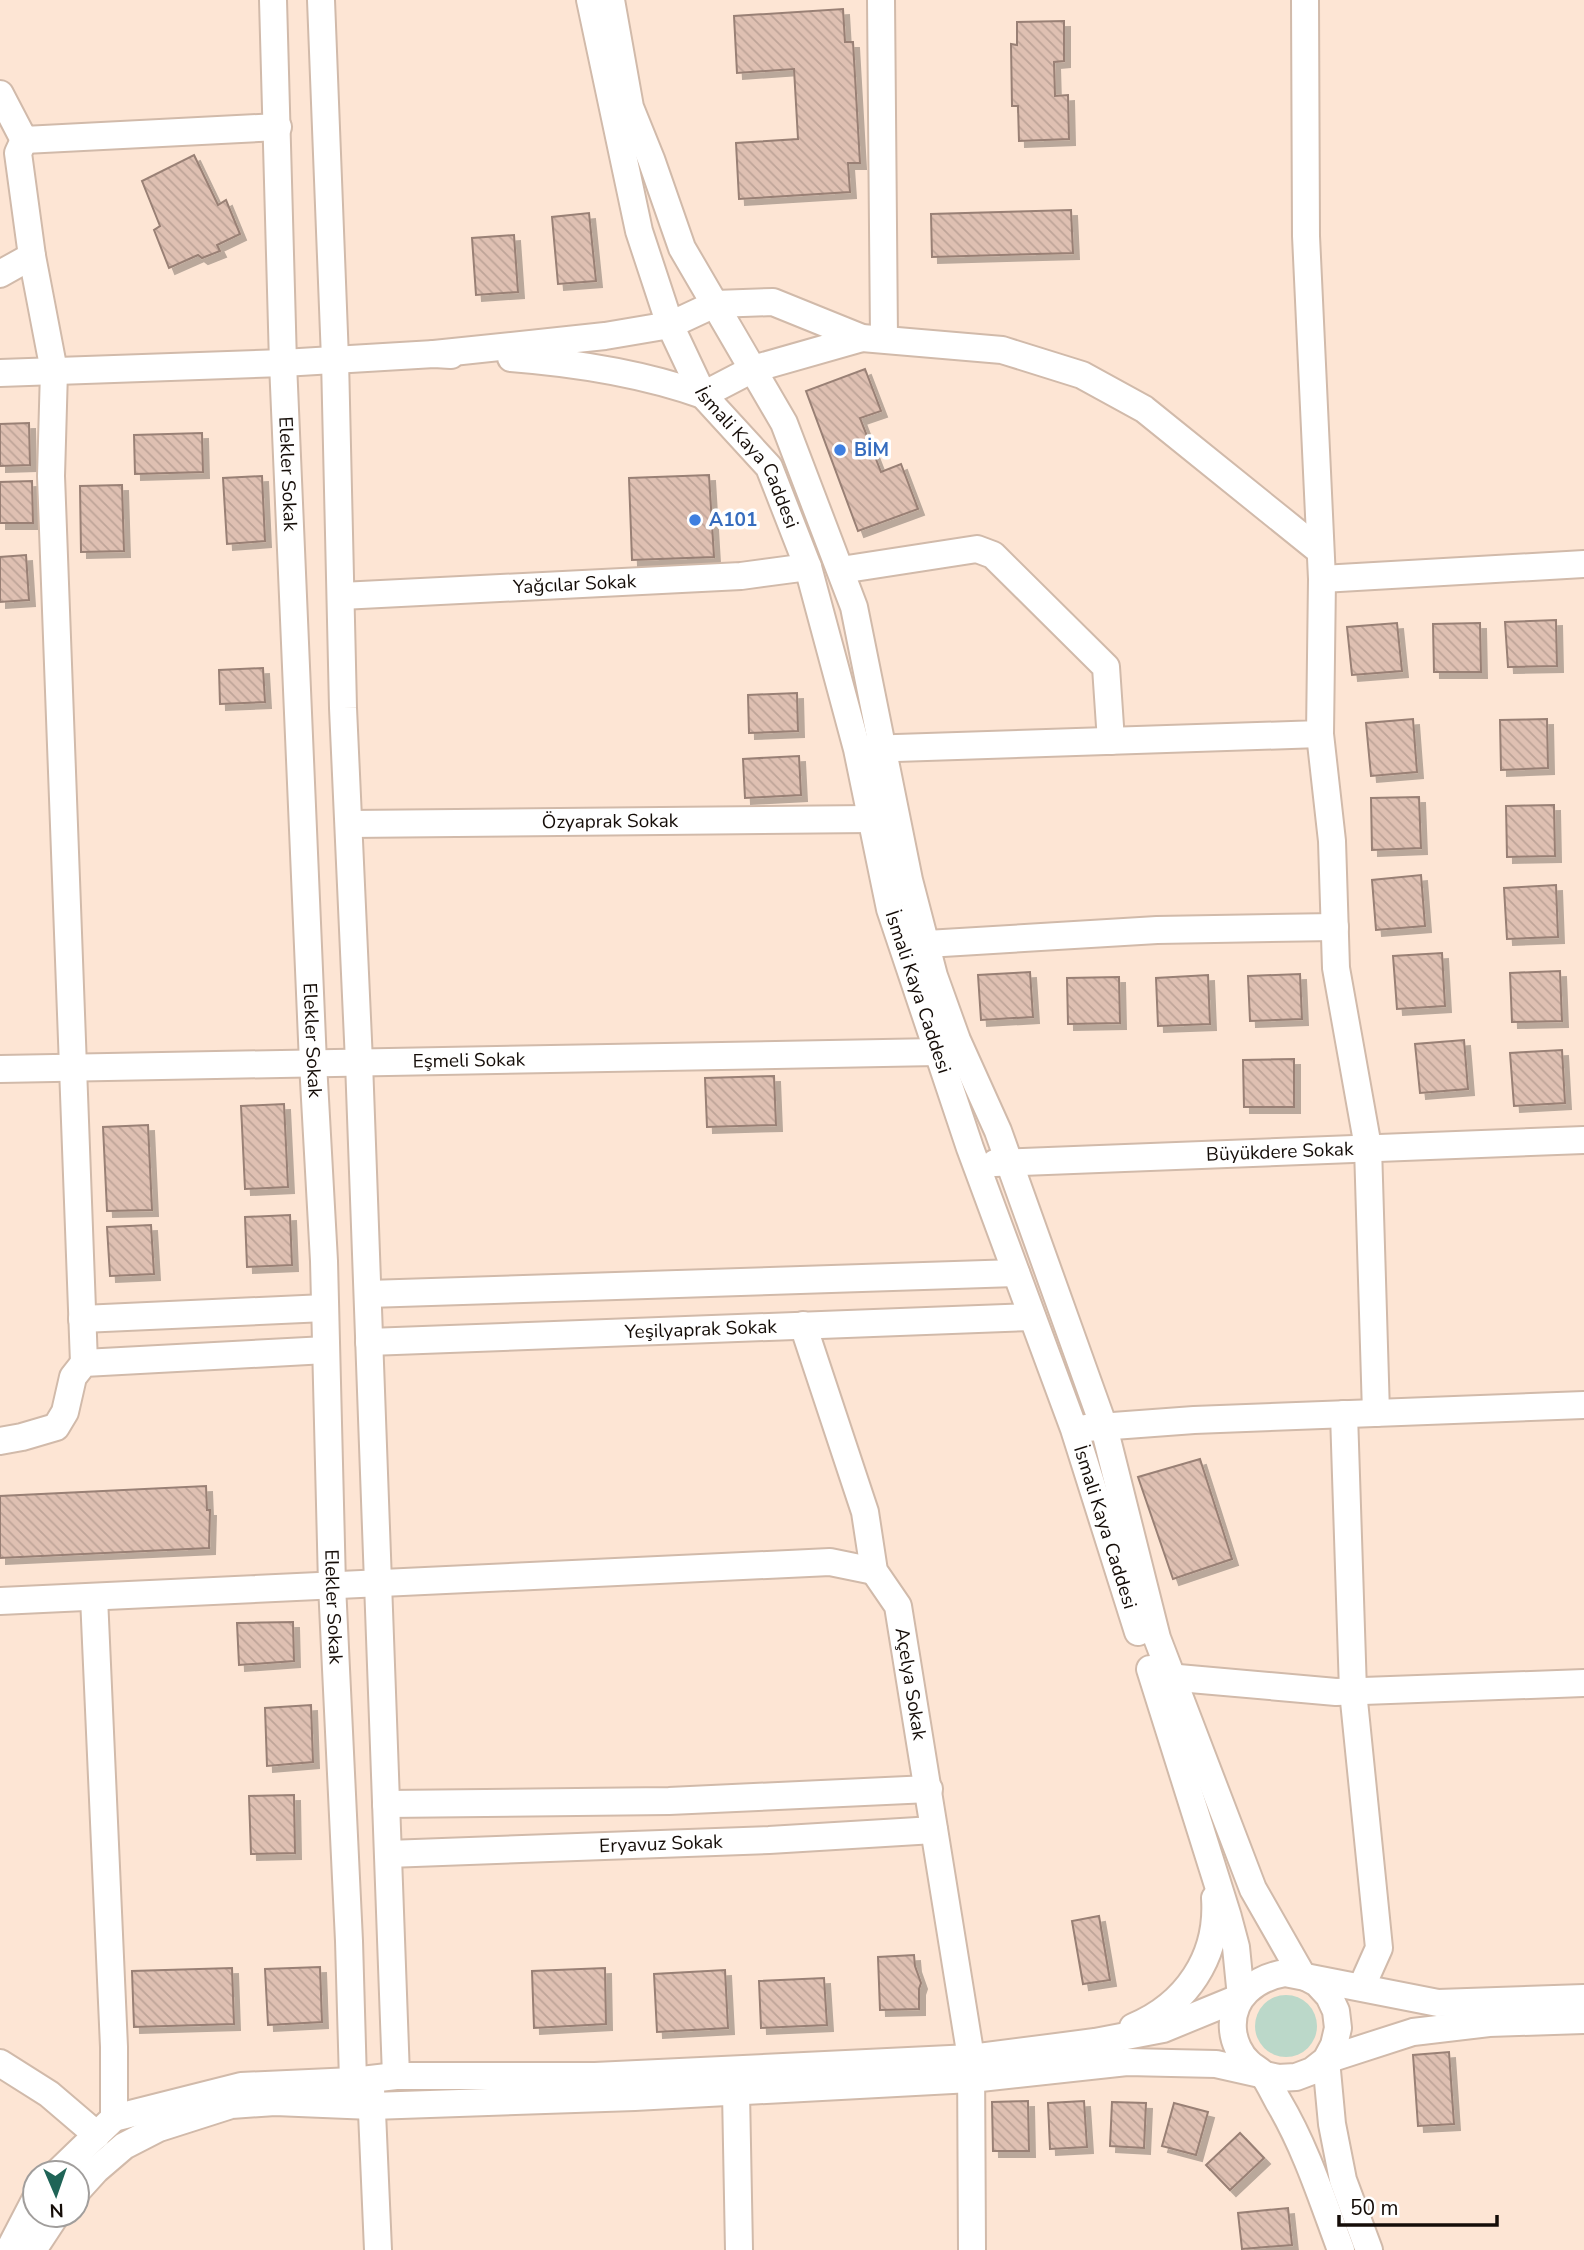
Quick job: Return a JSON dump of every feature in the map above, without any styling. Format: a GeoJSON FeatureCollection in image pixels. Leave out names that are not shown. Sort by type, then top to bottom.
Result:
{"type":"FeatureCollection","features":[{"type":"Feature","properties":{"kind":"street","name":"Elekler Sokak"},"geometry":{"type":"LineString","coordinates":[[273,0],[283,363],[326,1308],[331,1586],[349,1941],[373,2079]]}},
{"type":"Feature","properties":{"kind":"street"},"geometry":{"type":"LineString","coordinates":[[321,0],[388,1854],[372,2106],[379,2250]]}},
{"type":"Feature","properties":{"kind":"street","name":"İsmali Kaya Caddesi"},"geometry":{"type":"LineString","coordinates":[[590,0],[639,231],[670,325],[703,395],[769,467],[808,567],[857,749],[890,909],[913,945],[937,1052],[1161,1676],[1236,1947],[1241,1997]]}},
{"type":"Feature","properties":{"kind":"street"},"geometry":{"type":"LineString","coordinates":[[611,0],[630,107],[681,248],[784,423],[854,607],[909,880],[913,945],[998,1131],[1104,1427],[1157,1638],[1161,1676],[1253,1889],[1302,1975],[1317,1983],[1329,1996],[1336,2011],[1338,2028],[1334,2045],[1326,2060],[1332,2124],[1343,2180],[1369,2250]]}},
{"type":"Feature","properties":{"kind":"street"},"geometry":{"type":"LineString","coordinates":[[873,339],[881,0]]}},
{"type":"Feature","properties":{"kind":"street"},"geometry":{"type":"LineString","coordinates":[[1305,0],[1306,236],[1322,579],[1320,734],[1332,841],[1336,968],[1368,1147],[1376,1413]]}},
{"type":"Feature","properties":{"kind":"street"},"geometry":{"type":"LineString","coordinates":[[0,94],[24,140]]}},
{"type":"Feature","properties":{"kind":"street"},"geometry":{"type":"LineString","coordinates":[[24,140],[278,127]]}},
{"type":"Feature","properties":{"kind":"street"},"geometry":{"type":"LineString","coordinates":[[0,1441],[56,1427],[65,1412],[73,1377],[84,1363],[51,476],[54,371],[32,256],[18,153],[24,140]]}},
{"type":"Feature","properties":{"kind":"street"},"geometry":{"type":"LineString","coordinates":[[0,274],[32,256]]}},
{"type":"Feature","properties":{"kind":"street"},"geometry":{"type":"LineString","coordinates":[[0,373],[283,363],[434,354],[605,336],[670,325],[715,304],[773,302],[873,339],[1002,350],[1082,374],[1144,410],[1321,551]]}},
{"type":"Feature","properties":{"kind":"street"},"geometry":{"type":"LineString","coordinates":[[434,354],[565,362],[662,381],[703,395],[753,369],[873,339]]}},
{"type":"Feature","properties":{"kind":"street"},"geometry":{"type":"LineString","coordinates":[[841,570],[976,549],[993,555],[1106,667],[1111,741]]}},
{"type":"Feature","properties":{"kind":"street"},"geometry":{"type":"LineString","coordinates":[[1322,579],[1584,564]]}},
{"type":"Feature","properties":{"kind":"street","name":"Yağcılar Sokak"},"geometry":{"type":"LineString","coordinates":[[341,596],[741,576],[808,567]]}},
{"type":"Feature","properties":{"kind":"street"},"geometry":{"type":"LineString","coordinates":[[857,749],[1320,734]]}},
{"type":"Feature","properties":{"kind":"street","name":"Özyaprak Sokak"},"geometry":{"type":"LineString","coordinates":[[349,824],[871,819]]}},
{"type":"Feature","properties":{"kind":"street"},"geometry":{"type":"LineString","coordinates":[[913,945],[1157,930],[1335,927]]}},
{"type":"Feature","properties":{"kind":"street","name":"Eşmeli Sokak"},"geometry":{"type":"LineString","coordinates":[[0,1069],[937,1052]]}},
{"type":"Feature","properties":{"kind":"street","name":"Büyükdere Sokak"},"geometry":{"type":"LineString","coordinates":[[975,1164],[1584,1140]]}},
{"type":"Feature","properties":{"kind":"street"},"geometry":{"type":"LineString","coordinates":[[368,1294],[1016,1273]]}},
{"type":"Feature","properties":{"kind":"street"},"geometry":{"type":"LineString","coordinates":[[82,1319],[326,1308]]}},
{"type":"Feature","properties":{"kind":"street","name":"Yeşilyaprak Sokak"},"geometry":{"type":"LineString","coordinates":[[369,1342],[1032,1317]]}},
{"type":"Feature","properties":{"kind":"street","name":"Açelya Sokak"},"geometry":{"type":"LineString","coordinates":[[803,1325],[865,1512],[874,1571],[898,1606],[971,2068],[972,2250]]}},
{"type":"Feature","properties":{"kind":"street"},"geometry":{"type":"LineString","coordinates":[[84,1363],[326,1350]]}},
{"type":"Feature","properties":{"kind":"street"},"geometry":{"type":"LineString","coordinates":[[1074,1429],[1194,1420],[1584,1405]]}},
{"type":"Feature","properties":{"kind":"street"},"geometry":{"type":"LineString","coordinates":[[1344,1415],[1353,1691],[1379,1948],[1362,1986]]}},
{"type":"Feature","properties":{"kind":"street"},"geometry":{"type":"LineString","coordinates":[[0,1601],[830,1562],[874,1571]]}},
{"type":"Feature","properties":{"kind":"street"},"geometry":{"type":"LineString","coordinates":[[94,1597],[114,2047],[105,2126]]}},
{"type":"Feature","properties":{"kind":"street"},"geometry":{"type":"LineString","coordinates":[[1161,1676],[1336,1692],[1584,1683]]}},
{"type":"Feature","properties":{"kind":"street"},"geometry":{"type":"LineString","coordinates":[[386,1804],[669,1801],[929,1789]]}},
{"type":"Feature","properties":{"kind":"street","name":"Eryavuz Sokak"},"geometry":{"type":"LineString","coordinates":[[388,1854],[769,1840],[934,1830]]}},
{"type":"Feature","properties":{"kind":"street"},"geometry":{"type":"LineString","coordinates":[[1095,2042],[1150,2020],[1169,2005],[1194,1978],[1211,1947],[1217,1918],[1213,1869]]}},
{"type":"Feature","properties":{"kind":"street"},"geometry":{"type":"LineString","coordinates":[[1341,2250],[1307,2156],[1262,2073],[1247,2062],[1237,2048],[1233,2031],[1234,2013],[1241,1997],[1253,1984],[1268,1976],[1285,1973],[1438,2003],[1584,1998]]}},
{"type":"Feature","properties":{"kind":"street"},"geometry":{"type":"LineString","coordinates":[[91,2175],[124,2146],[159,2128],[232,2105],[275,2102],[372,2106],[736,2092],[971,2068],[1163,2029],[1241,1997]]}},
{"type":"Feature","properties":{"kind":"street"},"geometry":{"type":"LineString","coordinates":[[71,2159],[105,2126],[241,2086],[373,2079],[971,2068],[1127,2062],[1216,2064],[1278,2078],[1296,2077],[1312,2071],[1326,2060],[1413,2032],[1489,2023],[1584,2020]]}},
{"type":"Feature","properties":{"kind":"street"},"geometry":{"type":"LineString","coordinates":[[0,2063],[105,2126]]}},
{"type":"Feature","properties":{"kind":"street"},"geometry":{"type":"LineString","coordinates":[[736,2092],[739,2250]]}},
{"type":"Feature","properties":{"kind":"street"},"geometry":{"type":"LineString","coordinates":[[9,2250],[21,2227]]}},
{"type":"Feature","properties":{"kind":"street"},"geometry":{"type":"LineString","coordinates":[[33,2250],[47,2229]]}},
{"type":"Feature","properties":{"kind":"green space"},"geometry":{"type":"Polygon","coordinates":[[[1280,1995],[1292,1995],[1308,2004],[1315,2014],[1315,2038],[1308,2048],[1292,2057],[1280,2057],[1269,2052],[1260,2043],[1255,2032],[1255,2020],[1260,2009],[1269,2000],[1280,1995]]]}},
{"type":"Feature","properties":{"kind":"building"},"geometry":{"type":"Polygon","coordinates":[[[843,9],[845,42],[853,42],[860,163],[848,163],[850,192],[739,199],[736,143],[798,139],[794,69],[737,73],[734,16],[843,9]]]}},
{"type":"Feature","properties":{"kind":"building"},"geometry":{"type":"Polygon","coordinates":[[[1064,21],[1064,61],[1054,62],[1055,96],[1068,95],[1069,139],[1019,141],[1018,106],[1012,106],[1011,44],[1017,45],[1017,22],[1064,21]]]}},
{"type":"Feature","properties":{"kind":"building"},"geometry":{"type":"Polygon","coordinates":[[[194,155],[218,205],[226,200],[240,234],[217,245],[220,251],[202,258],[198,255],[169,268],[154,230],[160,226],[142,181],[194,155]]]}},
{"type":"Feature","properties":{"kind":"building"},"geometry":{"type":"Polygon","coordinates":[[[1071,210],[1073,253],[932,257],[931,214],[1071,210]]]}},
{"type":"Feature","properties":{"kind":"building"},"geometry":{"type":"Polygon","coordinates":[[[589,213],[596,281],[558,284],[552,217],[589,213]]]}},
{"type":"Feature","properties":{"kind":"building"},"geometry":{"type":"Polygon","coordinates":[[[514,235],[518,292],[476,295],[472,238],[514,235]]]}},
{"type":"Feature","properties":{"kind":"building"},"geometry":{"type":"Polygon","coordinates":[[[865,369],[881,411],[860,418],[881,472],[901,464],[918,509],[858,531],[806,391],[865,369]]]}},
{"type":"Feature","properties":{"kind":"building"},"geometry":{"type":"Polygon","coordinates":[[[29,423],[30,465],[0,466],[0,424],[29,423]]]}},
{"type":"Feature","properties":{"kind":"building"},"geometry":{"type":"Polygon","coordinates":[[[202,433],[203,472],[135,474],[134,435],[202,433]]]}},
{"type":"Feature","properties":{"kind":"building"},"geometry":{"type":"Polygon","coordinates":[[[709,475],[714,557],[632,560],[629,478],[709,475]]]}},
{"type":"Feature","properties":{"kind":"building"},"geometry":{"type":"Polygon","coordinates":[[[262,476],[265,541],[227,544],[223,478],[262,476]]]}},
{"type":"Feature","properties":{"kind":"building"},"geometry":{"type":"Polygon","coordinates":[[[32,481],[33,523],[0,523],[0,482],[32,481]]]}},
{"type":"Feature","properties":{"kind":"building"},"geometry":{"type":"Polygon","coordinates":[[[122,485],[124,551],[81,552],[80,486],[122,485]]]}},
{"type":"Feature","properties":{"kind":"building"},"geometry":{"type":"Polygon","coordinates":[[[26,555],[29,600],[0,602],[0,557],[26,555]]]}},
{"type":"Feature","properties":{"kind":"building"},"geometry":{"type":"Polygon","coordinates":[[[1556,620],[1557,666],[1508,667],[1505,622],[1556,620]]]}},
{"type":"Feature","properties":{"kind":"building"},"geometry":{"type":"Polygon","coordinates":[[[1397,623],[1402,671],[1352,675],[1347,627],[1397,623]]]}},
{"type":"Feature","properties":{"kind":"building"},"geometry":{"type":"Polygon","coordinates":[[[1480,623],[1481,672],[1434,672],[1433,624],[1480,623]]]}},
{"type":"Feature","properties":{"kind":"building"},"geometry":{"type":"Polygon","coordinates":[[[263,668],[265,702],[220,704],[219,670],[263,668]]]}},
{"type":"Feature","properties":{"kind":"building"},"geometry":{"type":"Polygon","coordinates":[[[797,693],[798,731],[749,733],[748,695],[797,693]]]}},
{"type":"Feature","properties":{"kind":"building"},"geometry":{"type":"Polygon","coordinates":[[[1413,719],[1417,772],[1371,776],[1366,723],[1413,719]]]}},
{"type":"Feature","properties":{"kind":"building"},"geometry":{"type":"Polygon","coordinates":[[[1547,719],[1548,768],[1501,770],[1500,720],[1547,719]]]}},
{"type":"Feature","properties":{"kind":"building"},"geometry":{"type":"Polygon","coordinates":[[[799,756],[801,795],[745,798],[743,759],[799,756]]]}},
{"type":"Feature","properties":{"kind":"building"},"geometry":{"type":"Polygon","coordinates":[[[1419,797],[1421,848],[1372,850],[1371,798],[1419,797]]]}},
{"type":"Feature","properties":{"kind":"building"},"geometry":{"type":"Polygon","coordinates":[[[1554,805],[1555,856],[1507,857],[1506,806],[1554,805]]]}},
{"type":"Feature","properties":{"kind":"building"},"geometry":{"type":"Polygon","coordinates":[[[1421,875],[1425,926],[1376,930],[1372,880],[1421,875]]]}},
{"type":"Feature","properties":{"kind":"building"},"geometry":{"type":"Polygon","coordinates":[[[1556,885],[1558,937],[1507,939],[1504,888],[1556,885]]]}},
{"type":"Feature","properties":{"kind":"building"},"geometry":{"type":"Polygon","coordinates":[[[1442,953],[1445,1006],[1397,1009],[1393,956],[1442,953]]]}},
{"type":"Feature","properties":{"kind":"building"},"geometry":{"type":"Polygon","coordinates":[[[1560,971],[1562,1021],[1512,1022],[1510,973],[1560,971]]]}},
{"type":"Feature","properties":{"kind":"building"},"geometry":{"type":"Polygon","coordinates":[[[1030,972],[1033,1017],[981,1020],[978,975],[1030,972]]]}},
{"type":"Feature","properties":{"kind":"building"},"geometry":{"type":"Polygon","coordinates":[[[1300,974],[1302,1019],[1250,1021],[1248,976],[1300,974]]]}},
{"type":"Feature","properties":{"kind":"building"},"geometry":{"type":"Polygon","coordinates":[[[1208,975],[1210,1024],[1158,1026],[1156,978],[1208,975]]]}},
{"type":"Feature","properties":{"kind":"building"},"geometry":{"type":"Polygon","coordinates":[[[1119,977],[1120,1023],[1068,1024],[1067,978],[1119,977]]]}},
{"type":"Feature","properties":{"kind":"building"},"geometry":{"type":"Polygon","coordinates":[[[1464,1040],[1468,1089],[1420,1093],[1415,1044],[1464,1040]]]}},
{"type":"Feature","properties":{"kind":"building"},"geometry":{"type":"Polygon","coordinates":[[[1562,1050],[1565,1103],[1514,1106],[1510,1053],[1562,1050]]]}},
{"type":"Feature","properties":{"kind":"building"},"geometry":{"type":"Polygon","coordinates":[[[1294,1059],[1294,1107],[1244,1107],[1243,1060],[1294,1059]]]}},
{"type":"Feature","properties":{"kind":"building"},"geometry":{"type":"Polygon","coordinates":[[[774,1076],[776,1125],[707,1127],[705,1078],[774,1076]]]}},
{"type":"Feature","properties":{"kind":"building"},"geometry":{"type":"Polygon","coordinates":[[[284,1104],[288,1187],[245,1189],[241,1106],[284,1104]]]}},
{"type":"Feature","properties":{"kind":"building"},"geometry":{"type":"Polygon","coordinates":[[[148,1125],[152,1210],[107,1211],[103,1127],[148,1125]]]}},
{"type":"Feature","properties":{"kind":"building"},"geometry":{"type":"Polygon","coordinates":[[[290,1215],[292,1265],[247,1267],[245,1217],[290,1215]]]}},
{"type":"Feature","properties":{"kind":"building"},"geometry":{"type":"Polygon","coordinates":[[[151,1225],[154,1274],[110,1276],[107,1227],[151,1225]]]}},
{"type":"Feature","properties":{"kind":"building"},"geometry":{"type":"Polygon","coordinates":[[[1200,1459],[1232,1559],[1173,1579],[1138,1477],[1200,1459]]]}},
{"type":"Feature","properties":{"kind":"building"},"geometry":{"type":"Polygon","coordinates":[[[206,1486],[207,1510],[210,1510],[209,1548],[0,1558],[0,1496],[206,1486]]]}},
{"type":"Feature","properties":{"kind":"building"},"geometry":{"type":"Polygon","coordinates":[[[293,1622],[294,1661],[239,1665],[237,1623],[293,1622]]]}},
{"type":"Feature","properties":{"kind":"building"},"geometry":{"type":"Polygon","coordinates":[[[311,1705],[313,1762],[267,1766],[265,1708],[311,1705]]]}},
{"type":"Feature","properties":{"kind":"building"},"geometry":{"type":"Polygon","coordinates":[[[294,1795],[295,1853],[251,1854],[249,1796],[294,1795]]]}},
{"type":"Feature","properties":{"kind":"building"},"geometry":{"type":"Polygon","coordinates":[[[1099,1916],[1110,1980],[1083,1984],[1072,1921],[1099,1916]]]}},
{"type":"Feature","properties":{"kind":"building"},"geometry":{"type":"Polygon","coordinates":[[[914,1955],[921,1983],[919,2009],[880,2010],[878,1957],[914,1955]]]}},
{"type":"Feature","properties":{"kind":"building"},"geometry":{"type":"Polygon","coordinates":[[[320,1967],[322,2022],[268,2025],[265,1969],[320,1967]]]}},
{"type":"Feature","properties":{"kind":"building"},"geometry":{"type":"Polygon","coordinates":[[[232,1968],[234,2024],[134,2027],[132,1971],[232,1968]]]}},
{"type":"Feature","properties":{"kind":"building"},"geometry":{"type":"Polygon","coordinates":[[[605,1968],[606,2024],[534,2028],[532,1971],[605,1968]]]}},
{"type":"Feature","properties":{"kind":"building"},"geometry":{"type":"Polygon","coordinates":[[[725,1970],[728,2028],[657,2032],[654,1974],[725,1970]]]}},
{"type":"Feature","properties":{"kind":"building"},"geometry":{"type":"Polygon","coordinates":[[[824,1978],[827,2025],[761,2028],[759,1981],[824,1978]]]}},
{"type":"Feature","properties":{"kind":"building"},"geometry":{"type":"Polygon","coordinates":[[[1449,2052],[1454,2124],[1418,2126],[1413,2055],[1449,2052]]]}},
{"type":"Feature","properties":{"kind":"building"},"geometry":{"type":"Polygon","coordinates":[[[1028,2101],[1029,2151],[993,2151],[992,2102],[1028,2101]]]}},
{"type":"Feature","properties":{"kind":"building"},"geometry":{"type":"Polygon","coordinates":[[[1084,2101],[1087,2147],[1050,2149],[1048,2103],[1084,2101]]]}},
{"type":"Feature","properties":{"kind":"building"},"geometry":{"type":"Polygon","coordinates":[[[1112,2102],[1146,2103],[1144,2148],[1110,2146],[1112,2102]]]}},
{"type":"Feature","properties":{"kind":"building"},"geometry":{"type":"Polygon","coordinates":[[[1174,2103],[1208,2112],[1196,2155],[1162,2146],[1174,2103]]]}},
{"type":"Feature","properties":{"kind":"building"},"geometry":{"type":"Polygon","coordinates":[[[1240,2133],[1264,2158],[1230,2190],[1206,2165],[1240,2133]]]}},
{"type":"Feature","properties":{"kind":"building"},"geometry":{"type":"Polygon","coordinates":[[[1288,2208],[1292,2245],[1242,2249],[1238,2213],[1288,2208]]]}},
{"type":"Feature","properties":{"kind":"place","name":"BİM"},"geometry":{"type":"Point","coordinates":[840,450]}},
{"type":"Feature","properties":{"kind":"place","name":"A101"},"geometry":{"type":"Point","coordinates":[695,520]}}]}
